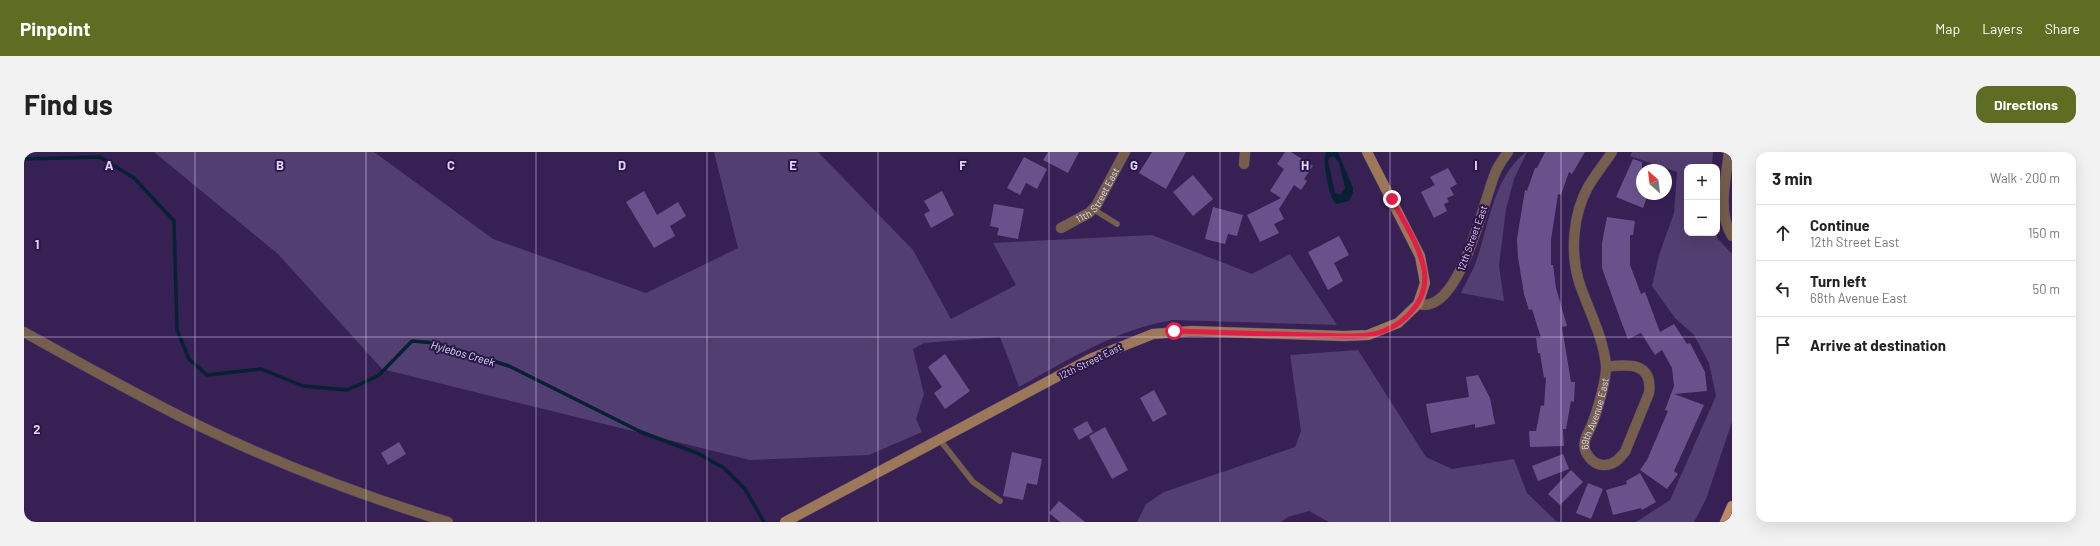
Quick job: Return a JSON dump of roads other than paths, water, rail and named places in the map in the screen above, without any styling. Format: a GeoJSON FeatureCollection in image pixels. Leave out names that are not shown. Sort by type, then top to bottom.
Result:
{"type":"FeatureCollection","features":[{"type":"Feature","properties":{"kind":"main road"},"geometry":{"type":"LineString","coordinates":[[1725,522],[1732,506]]}},
{"type":"Feature","properties":{"kind":"street","name":"11th Street East"},"geometry":{"type":"LineString","coordinates":[[1061,228],[1089,213],[1093,209],[1125,152]]}},
{"type":"Feature","properties":{"kind":"street"},"geometry":{"type":"LineString","coordinates":[[1244,164],[1245,152]]}},
{"type":"Feature","properties":{"kind":"street"},"geometry":{"type":"LineString","coordinates":[[1367,152],[1420,256],[1425,283],[1420,300]]}},
{"type":"Feature","properties":{"kind":"street","name":"12th Street East"},"geometry":{"type":"LineString","coordinates":[[786,522],[1090,359],[1153,334],[1186,331],[1344,336],[1368,335],[1398,323],[1420,300],[1424,306],[1433,304],[1442,298],[1454,283],[1466,256],[1494,176],[1508,152]]}},
{"type":"Feature","properties":{"kind":"street","name":"69th Avenue East"},"geometry":{"type":"LineString","coordinates":[[1606,366],[1629,364],[1637,366],[1649,377],[1650,385],[1649,393],[1625,452],[1619,460],[1603,465],[1596,463],[1590,458],[1585,449],[1584,441],[1597,412],[1606,366],[1599,333],[1579,281],[1574,259],[1574,234],[1579,209],[1588,188],[1612,152]]}},
{"type":"Feature","properties":{"kind":"street"},"geometry":{"type":"LineString","coordinates":[[1729,152],[1723,211],[1725,221],[1732,236]]}},
{"type":"Feature","properties":{"kind":"street"},"geometry":{"type":"LineString","coordinates":[[24,332],[109,380],[216,434],[311,475],[448,522]]}},
{"type":"Feature","properties":{"kind":"lane"},"geometry":{"type":"LineString","coordinates":[[1093,209],[1117,224]]}},
{"type":"Feature","properties":{"kind":"lane"},"geometry":{"type":"LineString","coordinates":[[940,440],[973,482],[1000,501]]}},
{"type":"Feature","properties":{"kind":"water"},"geometry":{"type":"Polygon","coordinates":[[[1326,152],[1338,152],[1353,188],[1349,201],[1336,204],[1333,201],[1327,179],[1326,152]],[[1333,156],[1329,158],[1328,161],[1335,193],[1340,195],[1345,188],[1339,162],[1333,156]]]}},
{"type":"Feature","properties":{"kind":"waterway","name":"Hylebos Creek"},"geometry":{"type":"LineString","coordinates":[[24,159],[100,157],[134,178],[174,221],[177,330],[189,359],[207,375],[261,369],[303,386],[347,390],[378,376],[412,341],[435,343],[509,366],[641,432],[697,453],[724,468],[745,489],[764,522]]}}]}
